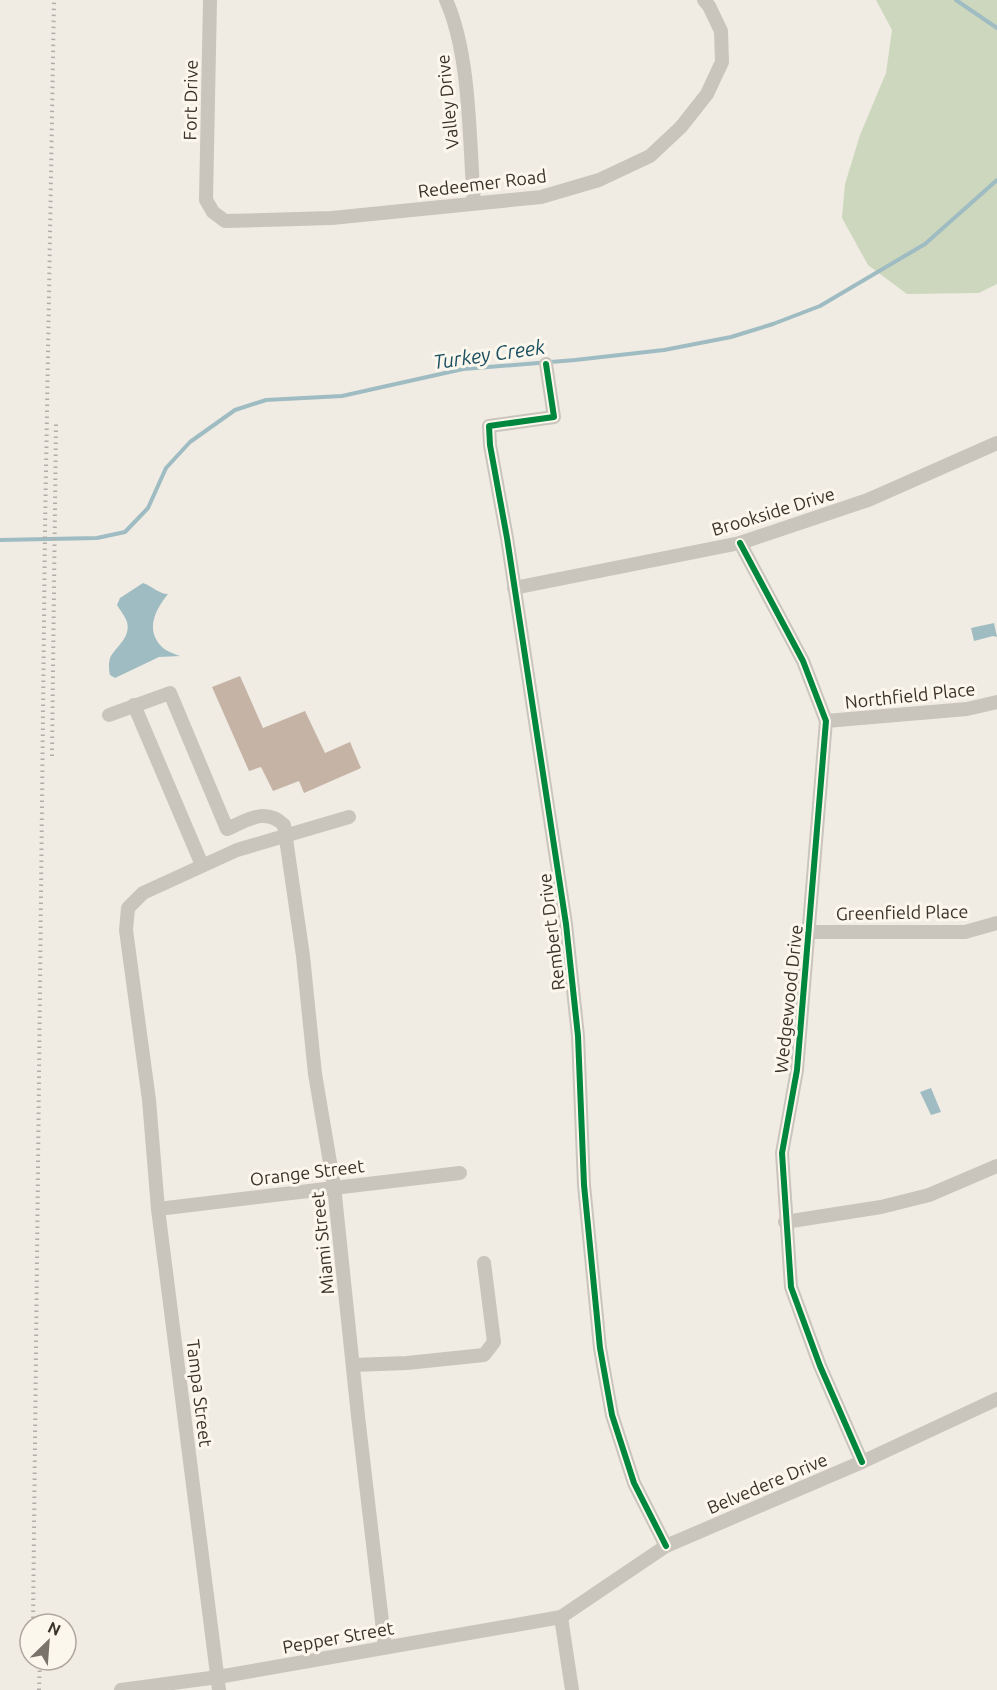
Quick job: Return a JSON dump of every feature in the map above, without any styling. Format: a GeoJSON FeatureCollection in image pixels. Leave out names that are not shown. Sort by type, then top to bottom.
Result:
{"type":"FeatureCollection","features":[{"type":"Feature","properties":{"kind":"street","name":"Fort Drive"},"geometry":{"type":"LineString","coordinates":[[206,200],[210,0]]}},
{"type":"Feature","properties":{"kind":"street","name":"Valley Drive"},"geometry":{"type":"LineString","coordinates":[[446,0],[452,13],[464,65],[474,203]]}},
{"type":"Feature","properties":{"kind":"street","name":"Redeemer Road"},"geometry":{"type":"LineString","coordinates":[[206,200],[213,212],[225,221],[333,218],[541,197],[599,180],[651,156],[681,127],[707,94],[722,62],[721,31],[704,0]]}},
{"type":"Feature","properties":{"kind":"street","name":"Rembert Drive"},"geometry":{"type":"LineString","coordinates":[[546,364],[554,417],[489,426],[490,445],[547,786],[566,924],[578,1036],[584,1185],[600,1348],[612,1415],[634,1483],[666,1546]]}},
{"type":"Feature","properties":{"kind":"street","name":"Brookside Drive"},"geometry":{"type":"LineString","coordinates":[[514,588],[740,543],[868,500],[997,443]]}},
{"type":"Feature","properties":{"kind":"street","name":"Wedgewood Drive"},"geometry":{"type":"LineString","coordinates":[[740,543],[802,661],[826,722],[797,1070],[782,1153],[785,1222],[791,1287],[820,1366],[862,1462]]}},
{"type":"Feature","properties":{"kind":"street"},"geometry":{"type":"LineString","coordinates":[[109,715],[170,693],[237,850]]}},
{"type":"Feature","properties":{"kind":"street","name":"Northfield Place"},"geometry":{"type":"LineString","coordinates":[[826,722],[967,709],[997,702]]}},
{"type":"Feature","properties":{"kind":"street"},"geometry":{"type":"LineString","coordinates":[[134,705],[202,865]]}},
{"type":"Feature","properties":{"kind":"street"},"geometry":{"type":"LineString","coordinates":[[227,829],[264,814],[277,818],[284,825],[286,837]]}},
{"type":"Feature","properties":{"kind":"street","name":"Tampa Street"},"geometry":{"type":"LineString","coordinates":[[219,1683],[158,1209],[149,1100],[126,930],[129,908],[143,893],[237,850],[349,817]]}},
{"type":"Feature","properties":{"kind":"street","name":"Miami Street"},"geometry":{"type":"LineString","coordinates":[[286,837],[303,956],[315,1074],[334,1186],[386,1647]]}},
{"type":"Feature","properties":{"kind":"street","name":"Greenfield Place"},"geometry":{"type":"LineString","coordinates":[[807,932],[965,932],[997,923]]}},
{"type":"Feature","properties":{"kind":"street"},"geometry":{"type":"LineString","coordinates":[[785,1222],[881,1207],[920,1197],[997,1166]]}},
{"type":"Feature","properties":{"kind":"street","name":"Orange Street"},"geometry":{"type":"LineString","coordinates":[[158,1209],[334,1186],[460,1173]]}},
{"type":"Feature","properties":{"kind":"street"},"geometry":{"type":"LineString","coordinates":[[353,1365],[407,1363],[484,1355],[494,1342],[484,1263]]}},
{"type":"Feature","properties":{"kind":"street","name":"Belvedere Drive"},"geometry":{"type":"LineString","coordinates":[[561,1617],[666,1546],[862,1462],[997,1399]]}},
{"type":"Feature","properties":{"kind":"street"},"geometry":{"type":"LineString","coordinates":[[561,1617],[572,1690]]}},
{"type":"Feature","properties":{"kind":"street","name":"Pepper Street"},"geometry":{"type":"LineString","coordinates":[[121,1690],[219,1683],[386,1647],[561,1617]]}},
{"type":"Feature","properties":{"kind":"green space"},"geometry":{"type":"Polygon","coordinates":[[[876,0],[997,0],[997,284],[979,293],[907,294],[868,265],[842,218],[845,184],[860,135],[886,73],[892,30],[876,0]]]}},
{"type":"Feature","properties":{"kind":"water"},"geometry":{"type":"Polygon","coordinates":[[[143,583],[168,594],[156,613],[154,634],[164,648],[180,656],[159,657],[115,678],[110,675],[109,660],[125,637],[128,627],[117,605],[120,598],[143,583]]]}},
{"type":"Feature","properties":{"kind":"water"},"geometry":{"type":"Polygon","coordinates":[[[994,623],[997,637],[974,641],[971,628],[994,623]]]}},
{"type":"Feature","properties":{"kind":"water"},"geometry":{"type":"Polygon","coordinates":[[[931,1088],[941,1112],[931,1115],[920,1092],[931,1088]]]}},
{"type":"Feature","properties":{"kind":"building"},"geometry":{"type":"Polygon","coordinates":[[[240,676],[263,728],[305,711],[325,753],[350,742],[361,768],[304,793],[299,781],[273,791],[261,767],[249,771],[212,687],[240,676]]]}},
{"type":"Feature","properties":{"kind":"waterway"},"geometry":{"type":"LineString","coordinates":[[956,0],[997,28]]}},
{"type":"Feature","properties":{"kind":"waterway","name":"Turkey Creek"},"geometry":{"type":"LineString","coordinates":[[0,540],[97,538],[125,532],[148,508],[166,468],[190,442],[235,410],[266,400],[342,396],[463,369],[664,350],[731,337],[773,324],[820,306],[925,244],[997,180]]}},
{"type":"Feature","properties":{"kind":"railway"},"geometry":{"type":"LineString","coordinates":[[33,1612],[45,530],[54,0]]}},
{"type":"Feature","properties":{"kind":"railway"},"geometry":{"type":"LineString","coordinates":[[52,756],[56,423]]}},
{"type":"Feature","properties":{"kind":"railway"},"geometry":{"type":"LineString","coordinates":[[39,1690],[40,1672]]}},
{"type":"Feature","properties":{"kind":"cycle path"},"geometry":{"type":"LineString","coordinates":[[546,364],[554,417],[489,426],[490,445],[507,538],[566,924],[578,1036],[584,1185],[600,1348],[612,1415],[634,1483],[666,1546]]}},
{"type":"Feature","properties":{"kind":"cycle path"},"geometry":{"type":"LineString","coordinates":[[740,543],[803,661],[826,721],[797,1070],[782,1153],[791,1287],[820,1366],[862,1462]]}}]}
